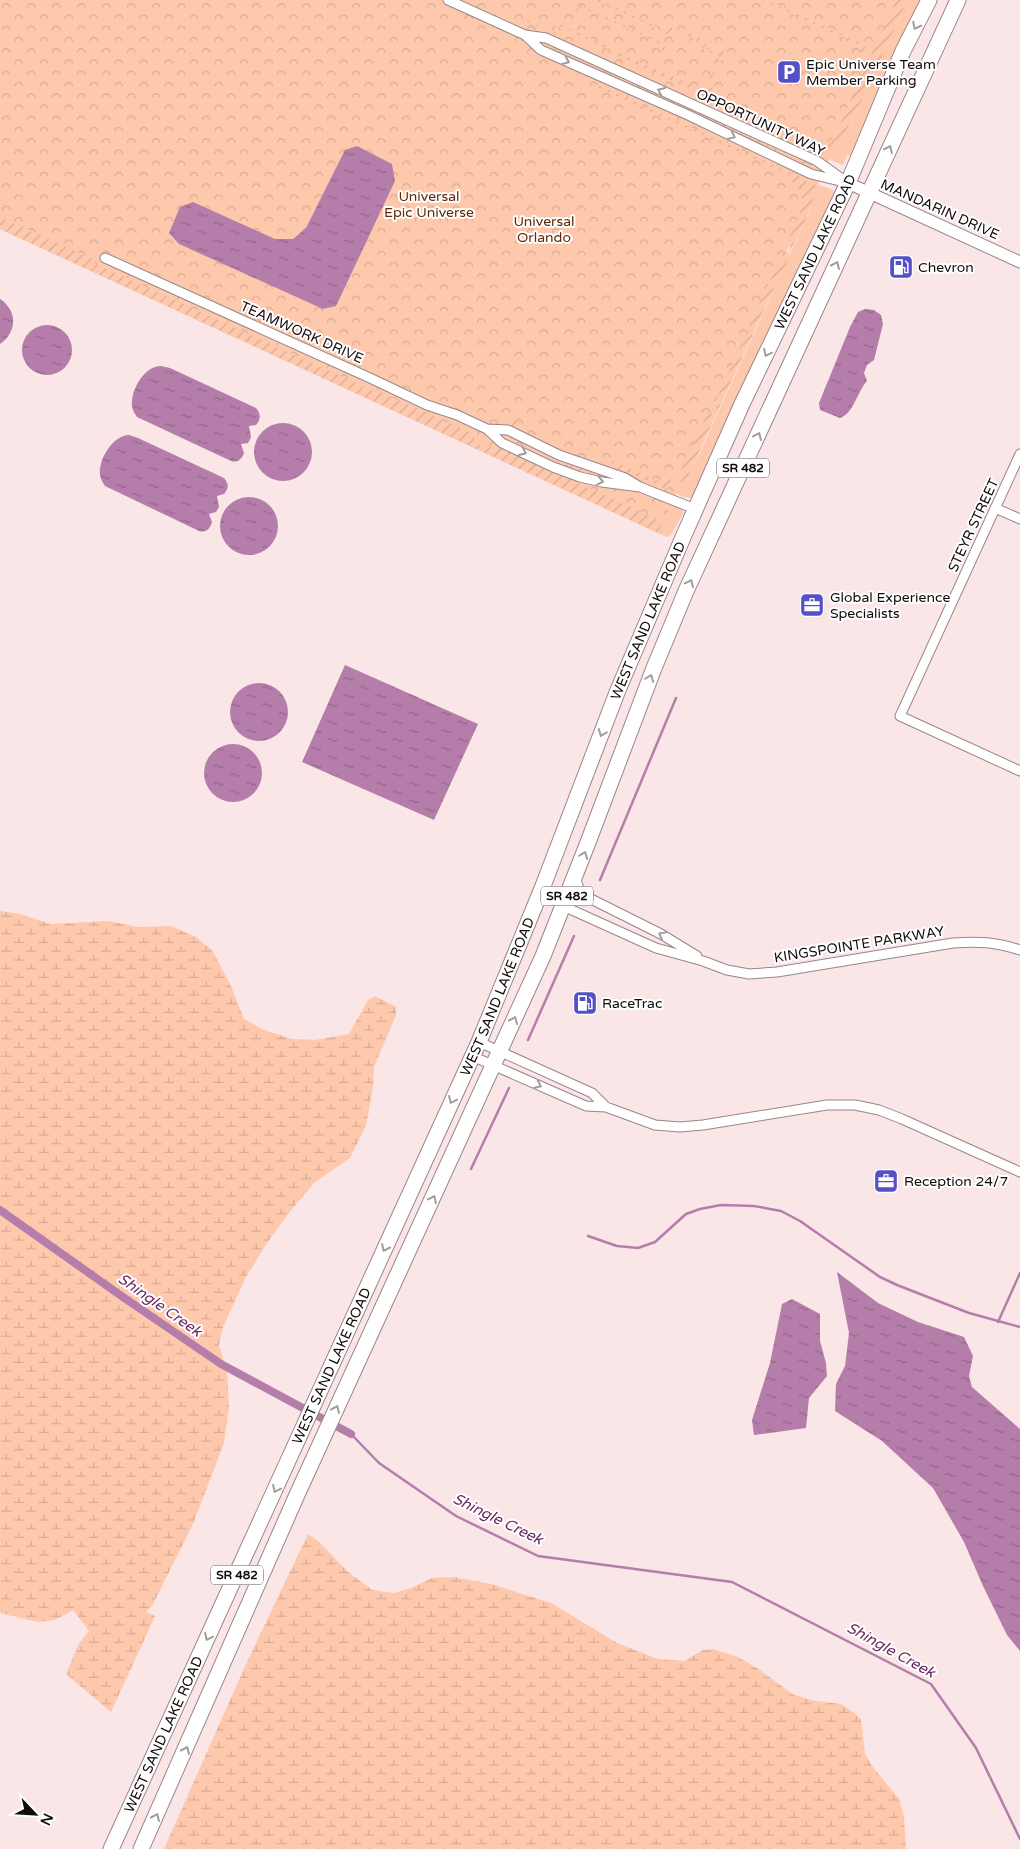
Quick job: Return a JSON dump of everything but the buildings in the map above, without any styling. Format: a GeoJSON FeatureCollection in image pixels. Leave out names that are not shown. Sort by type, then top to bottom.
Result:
{"type":"FeatureCollection","features":[{"type":"Feature","properties":{"kind":"main road","name":"WEST SAND LAKE ROAD"},"geometry":{"type":"LineString","coordinates":[[111,1849],[297,1445],[479,1042],[550,869],[613,703],[695,509],[742,404],[848,183],[903,51],[928,0]]}},
{"type":"Feature","properties":{"kind":"main road","name":"WEST SAND LAKE ROAD"},"geometry":{"type":"LineString","coordinates":[[141,1849],[316,1454],[497,1058],[563,906],[651,677],[686,592],[869,193],[954,2]]}},
{"type":"Feature","properties":{"kind":"main road"},"geometry":{"type":"LineString","coordinates":[[550,869],[554,888],[563,906]]}},
{"type":"Feature","properties":{"kind":"street","name":"OPPORTUNITY WAY"},"geometry":{"type":"LineString","coordinates":[[448,0],[525,36],[541,50],[688,115],[811,174],[848,183]]}},
{"type":"Feature","properties":{"kind":"street","name":"OPPORTUNITY WAY"},"geometry":{"type":"LineString","coordinates":[[525,36],[546,38],[816,161],[848,183]]}},
{"type":"Feature","properties":{"kind":"street","name":"MANDARIN DRIVE"},"geometry":{"type":"LineString","coordinates":[[848,183],[1020,262]]}},
{"type":"Feature","properties":{"kind":"street","name":"TEAMWORK DRIVE"},"geometry":{"type":"LineString","coordinates":[[105,258],[427,405],[457,415],[488,429],[502,443],[553,467],[580,477],[640,487]]}},
{"type":"Feature","properties":{"kind":"street","name":"TEAMWORK DRIVE"},"geometry":{"type":"LineString","coordinates":[[488,429],[508,430],[559,455],[625,478],[640,487],[695,509]]}},
{"type":"Feature","properties":{"kind":"street","name":"STEYR STREET"},"geometry":{"type":"LineString","coordinates":[[1020,454],[900,716],[1020,771]]}},
{"type":"Feature","properties":{"kind":"street"},"geometry":{"type":"LineString","coordinates":[[995,508],[1020,519]]}},
{"type":"Feature","properties":{"kind":"street","name":"KINGSPOINTE PARKWAY"},"geometry":{"type":"LineString","coordinates":[[575,877],[580,891],[586,897],[661,934],[703,961]]}},
{"type":"Feature","properties":{"kind":"street","name":"KINGSPOINTE PARKWAY"},"geometry":{"type":"LineString","coordinates":[[563,906],[656,948],[727,970],[749,974],[777,972],[953,943],[981,941],[1020,950]]}},
{"type":"Feature","properties":{"kind":"street"},"geometry":{"type":"LineString","coordinates":[[479,1042],[497,1058],[556,1094],[586,1106],[606,1107],[655,1125],[680,1127],[703,1125],[827,1105],[855,1105],[880,1110],[1020,1172]]}},
{"type":"Feature","properties":{"kind":"street"},"geometry":{"type":"LineString","coordinates":[[472,1056],[497,1058],[562,1080],[592,1093],[606,1107]]}},
{"type":"Feature","properties":{"kind":"street"},"geometry":{"type":"LineString","coordinates":[[556,1094],[562,1080]]}},
{"type":"Feature","properties":{"kind":"green space","name":"Universal Orlando"},"geometry":{"type":"Polygon","coordinates":[[[0,0],[903,0],[715,408],[717,409],[714,415],[712,414],[658,533],[0,229],[0,0]]]}},
{"type":"Feature","properties":{"kind":"green space"},"geometry":{"type":"Polygon","coordinates":[[[595,0],[600,0],[612,6],[614,0],[616,0],[615,7],[668,32],[671,26],[673,30],[667,33],[595,0]]]}},
{"type":"Feature","properties":{"kind":"green space"},"geometry":{"type":"Polygon","coordinates":[[[761,0],[766,0],[861,43],[862,41],[866,45],[863,52],[860,52],[862,46],[761,0]]]}},
{"type":"Feature","properties":{"kind":"green space"},"geometry":{"type":"Polygon","coordinates":[[[896,0],[908,0],[874,71],[872,80],[867,86],[865,94],[837,150],[829,152],[826,158],[713,106],[709,100],[709,82],[720,57],[704,50],[699,41],[688,36],[689,33],[706,41],[705,48],[719,55],[724,50],[712,79],[714,91],[720,99],[718,104],[729,109],[733,103],[732,110],[761,123],[765,117],[764,125],[790,137],[793,131],[795,131],[793,138],[818,150],[822,144],[833,139],[896,0]]]}},
{"type":"Feature","properties":{"kind":"green space"},"geometry":{"type":"Polygon","coordinates":[[[908,0],[921,0],[850,156],[847,155],[843,165],[826,158],[842,139],[849,127],[908,0]]]}},
{"type":"Feature","properties":{"kind":"green space"},"geometry":{"type":"Polygon","coordinates":[[[580,5],[665,44],[664,50],[661,51],[663,45],[580,7],[576,12],[575,8],[580,5]]]}},
{"type":"Feature","properties":{"kind":"green space"},"geometry":{"type":"Polygon","coordinates":[[[525,19],[552,32],[557,23],[607,46],[606,48],[612,52],[563,27],[555,27],[555,34],[525,21],[525,19]]]}},
{"type":"Feature","properties":{"kind":"green space"},"geometry":{"type":"Polygon","coordinates":[[[615,51],[691,85],[689,88],[614,54],[615,51]]]}},
{"type":"Feature","properties":{"kind":"green space"},"geometry":{"type":"Polygon","coordinates":[[[589,81],[793,174],[794,171],[803,180],[818,186],[806,219],[789,254],[789,259],[688,476],[685,480],[665,489],[613,468],[612,461],[518,418],[513,428],[511,427],[516,416],[655,480],[666,481],[675,477],[680,472],[708,412],[714,415],[717,409],[713,407],[745,336],[748,336],[750,332],[748,329],[784,251],[788,253],[791,247],[786,244],[800,212],[801,196],[798,188],[792,182],[794,177],[588,83],[589,81]]]}},
{"type":"Feature","properties":{"kind":"green space"},"geometry":{"type":"Polygon","coordinates":[[[633,82],[681,104],[680,106],[634,86],[633,82]]]}},
{"type":"Feature","properties":{"kind":"green space"},"geometry":{"type":"Polygon","coordinates":[[[704,115],[791,154],[776,152],[705,119],[704,115]]]}},
{"type":"Feature","properties":{"kind":"green space"},"geometry":{"type":"Polygon","coordinates":[[[812,182],[835,191],[697,492],[692,498],[683,497],[666,488],[685,480],[700,452],[810,210],[812,182]]]}},
{"type":"Feature","properties":{"kind":"green space"},"geometry":{"type":"Polygon","coordinates":[[[0,217],[95,260],[94,263],[373,391],[374,389],[469,432],[479,445],[500,447],[663,522],[658,533],[0,229],[0,217]]]}},
{"type":"Feature","properties":{"kind":"green space"},"geometry":{"type":"Polygon","coordinates":[[[568,463],[605,475],[607,478],[604,479],[567,467],[568,463]]]}},
{"type":"Feature","properties":{"kind":"green space"},"geometry":{"type":"Polygon","coordinates":[[[645,495],[680,508],[684,512],[671,535],[667,537],[658,533],[662,522],[645,495]]]}},
{"type":"Feature","properties":{"kind":"green space"},"geometry":{"type":"Polygon","coordinates":[[[0,911],[20,914],[51,924],[108,921],[138,927],[171,926],[196,937],[212,950],[231,986],[244,1019],[264,1030],[292,1039],[315,1040],[349,1034],[368,1000],[375,996],[396,1007],[396,1015],[374,1067],[373,1087],[366,1126],[350,1158],[315,1182],[291,1210],[265,1246],[246,1277],[223,1327],[219,1345],[227,1372],[229,1407],[224,1443],[193,1524],[152,1606],[146,1612],[155,1616],[111,1712],[66,1674],[79,1643],[89,1631],[73,1610],[55,1620],[38,1622],[0,1613],[0,911]]]}},
{"type":"Feature","properties":{"kind":"green space"},"geometry":{"type":"Polygon","coordinates":[[[308,1534],[317,1540],[347,1571],[372,1590],[394,1593],[411,1588],[432,1578],[454,1577],[491,1584],[551,1603],[617,1643],[658,1659],[684,1661],[703,1650],[713,1649],[738,1657],[757,1668],[794,1695],[815,1701],[841,1704],[861,1719],[865,1754],[872,1766],[899,1799],[904,1817],[906,1849],[164,1849],[246,1664],[308,1534]]]}},
{"type":"Feature","properties":{"kind":"water"},"geometry":{"type":"Polygon","coordinates":[[[357,146],[392,164],[395,181],[336,306],[323,309],[179,244],[169,233],[180,207],[193,202],[275,239],[293,239],[306,228],[345,150],[357,146]]]}},
{"type":"Feature","properties":{"kind":"water"},"geometry":{"type":"Polygon","coordinates":[[[0,299],[10,309],[13,322],[10,334],[0,344],[0,299]]]}},
{"type":"Feature","properties":{"kind":"water"},"geometry":{"type":"Polygon","coordinates":[[[865,309],[874,310],[881,315],[883,324],[874,360],[867,365],[864,373],[867,381],[849,412],[840,418],[820,410],[819,403],[850,327],[858,312],[865,309]]]}},
{"type":"Feature","properties":{"kind":"water"},"geometry":{"type":"Polygon","coordinates":[[[42,325],[52,325],[65,332],[72,345],[72,355],[65,368],[52,375],[42,375],[33,371],[26,364],[22,355],[22,345],[26,336],[33,329],[42,325]]]}},
{"type":"Feature","properties":{"kind":"water"},"geometry":{"type":"Polygon","coordinates":[[[161,366],[170,368],[256,408],[260,414],[260,419],[256,425],[249,426],[251,437],[248,443],[241,444],[244,453],[239,460],[231,461],[137,417],[132,403],[137,384],[145,373],[161,366]]]}},
{"type":"Feature","properties":{"kind":"water"},"geometry":{"type":"Polygon","coordinates":[[[277,423],[289,423],[304,431],[312,446],[312,458],[304,473],[289,481],[277,481],[262,473],[254,458],[254,446],[262,431],[277,423]]]}},
{"type":"Feature","properties":{"kind":"water"},"geometry":{"type":"Polygon","coordinates":[[[129,435],[224,478],[228,488],[224,494],[217,496],[219,507],[216,512],[209,514],[212,522],[207,530],[199,531],[105,486],[100,475],[101,462],[108,449],[117,439],[129,435]]]}},
{"type":"Feature","properties":{"kind":"water"},"geometry":{"type":"Polygon","coordinates":[[[243,497],[255,497],[270,505],[278,520],[278,532],[270,547],[255,555],[243,555],[228,547],[220,532],[220,520],[228,505],[243,497]]]}},
{"type":"Feature","properties":{"kind":"water"},"geometry":{"type":"Polygon","coordinates":[[[345,665],[478,724],[434,820],[302,762],[345,665]]]}},
{"type":"Feature","properties":{"kind":"water"},"geometry":{"type":"Polygon","coordinates":[[[253,683],[265,683],[280,691],[288,706],[288,718],[280,733],[265,741],[253,741],[238,733],[230,718],[230,706],[238,691],[253,683]]]}},
{"type":"Feature","properties":{"kind":"water"},"geometry":{"type":"Polygon","coordinates":[[[227,744],[239,744],[254,752],[262,767],[262,779],[254,794],[239,802],[227,802],[212,794],[204,779],[204,767],[212,752],[227,744]]]}},
{"type":"Feature","properties":{"kind":"water"},"geometry":{"type":"Polygon","coordinates":[[[837,1272],[878,1303],[918,1322],[964,1337],[973,1356],[969,1376],[972,1387],[1020,1429],[1020,1651],[1007,1635],[964,1542],[933,1488],[882,1441],[835,1411],[836,1384],[845,1366],[849,1333],[837,1272]]]}},
{"type":"Feature","properties":{"kind":"water"},"geometry":{"type":"Polygon","coordinates":[[[792,1299],[820,1314],[820,1341],[826,1363],[827,1376],[809,1398],[806,1428],[754,1435],[752,1420],[770,1363],[782,1304],[792,1299]]]}},
{"type":"Feature","properties":{"kind":"waterway"},"geometry":{"type":"LineString","coordinates":[[600,880],[676,698]]}},
{"type":"Feature","properties":{"kind":"waterway"},"geometry":{"type":"LineString","coordinates":[[528,1040],[574,936]]}},
{"type":"Feature","properties":{"kind":"waterway"},"geometry":{"type":"LineString","coordinates":[[471,1169],[509,1088]]}},
{"type":"Feature","properties":{"kind":"waterway"},"geometry":{"type":"LineString","coordinates":[[588,1236],[617,1246],[638,1248],[655,1242],[686,1214],[700,1209],[721,1205],[754,1206],[781,1211],[800,1221],[880,1277],[969,1313],[1020,1327]]}},
{"type":"Feature","properties":{"kind":"waterway","name":"Shingle Creek"},"geometry":{"type":"LineString","coordinates":[[0,1210],[221,1364],[351,1434]]}},
{"type":"Feature","properties":{"kind":"waterway"},"geometry":{"type":"LineString","coordinates":[[998,1322],[1020,1273]]}},
{"type":"Feature","properties":{"kind":"waterway","name":"Shingle Creek"},"geometry":{"type":"LineString","coordinates":[[351,1434],[379,1463],[456,1516],[538,1556],[732,1582],[931,1684],[976,1748],[1020,1839]]}},
{"type":"Feature","properties":{"kind":"place","name":"Epic Universe Team Member Parking"},"geometry":{"type":"Point","coordinates":[789,72]}},
{"type":"Feature","properties":{"kind":"place","name":"Chevron"},"geometry":{"type":"Point","coordinates":[901,267]}},
{"type":"Feature","properties":{"kind":"place","name":"Global Experience Specialists"},"geometry":{"type":"Point","coordinates":[812,605]}},
{"type":"Feature","properties":{"kind":"place","name":"RaceTrac"},"geometry":{"type":"Point","coordinates":[585,1003]}},
{"type":"Feature","properties":{"kind":"place","name":"Reception 24/7"},"geometry":{"type":"Point","coordinates":[886,1181]}},
{"type":"Feature","properties":{"kind":"park label","name":"Universal Epic Universe"},"geometry":{"type":"Point","coordinates":[429,204]}}]}
